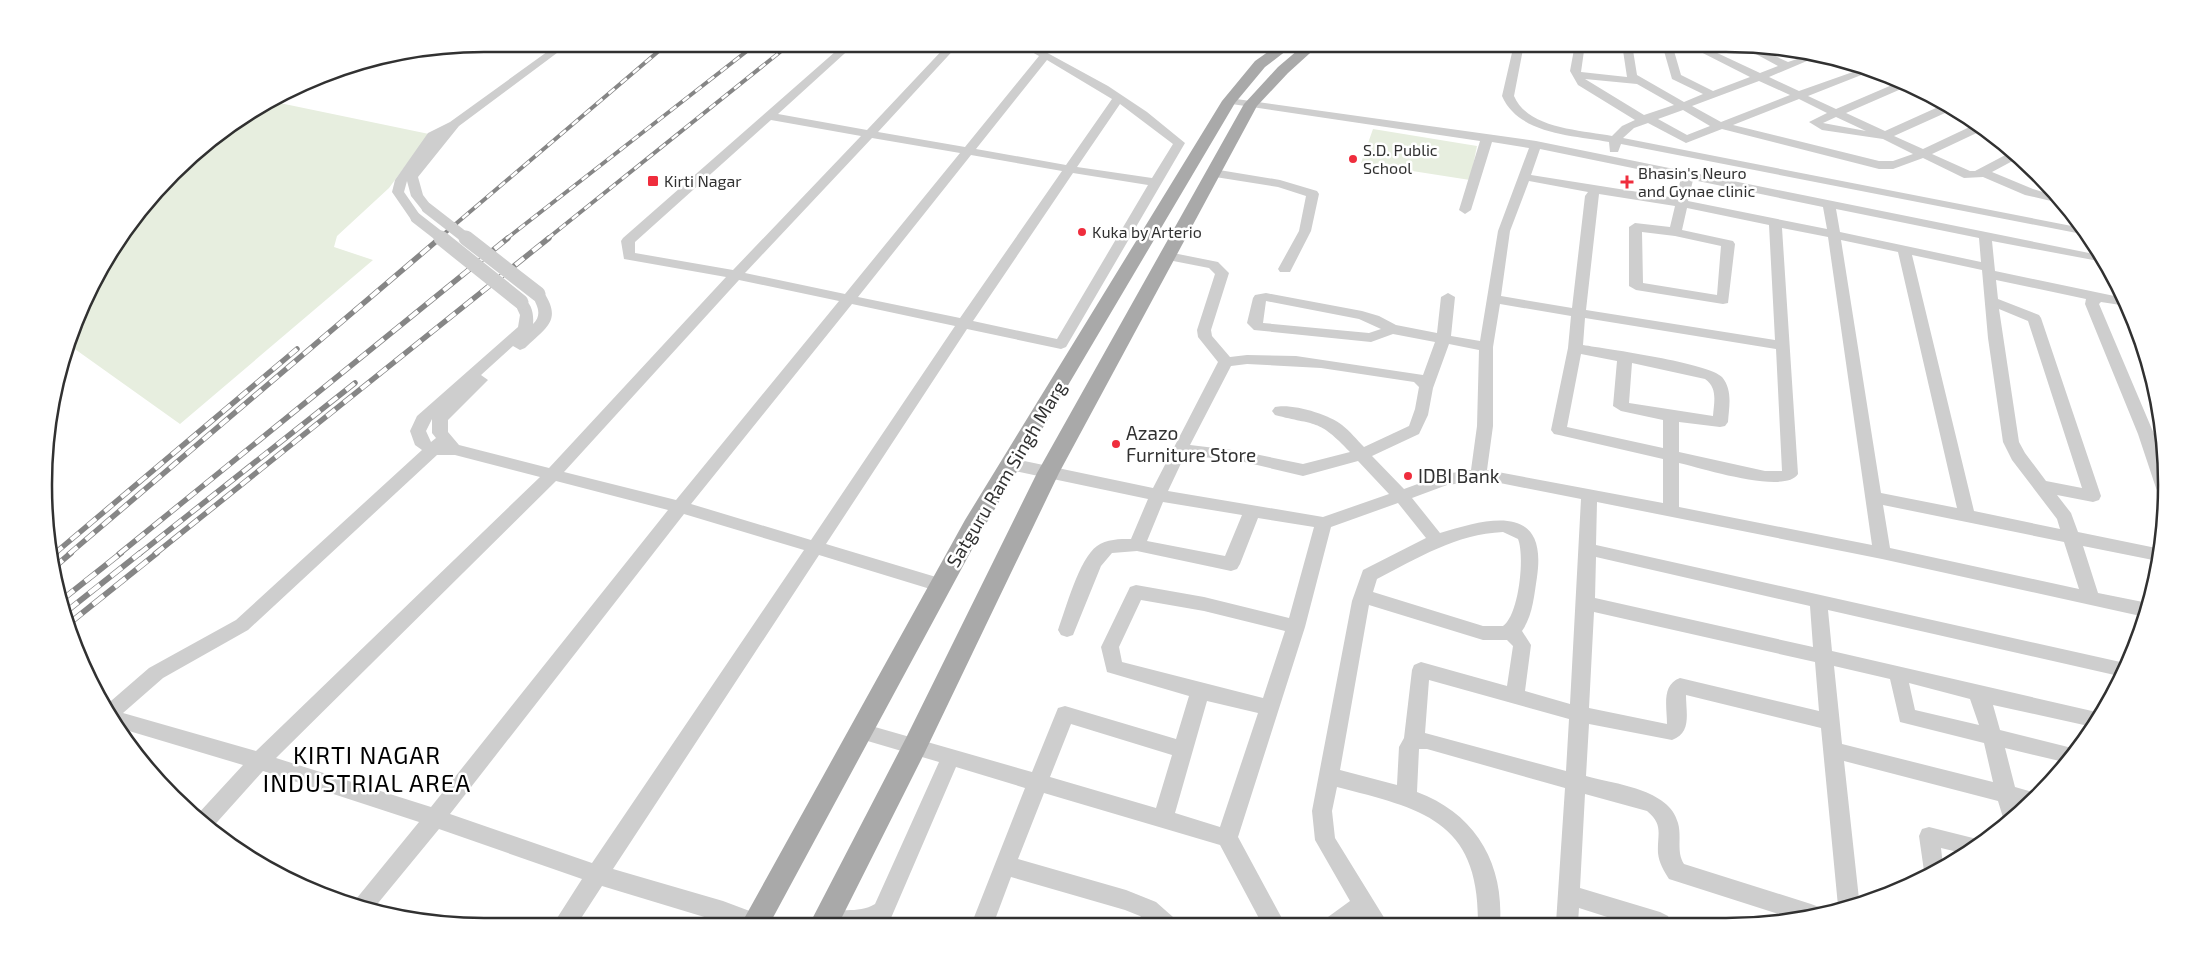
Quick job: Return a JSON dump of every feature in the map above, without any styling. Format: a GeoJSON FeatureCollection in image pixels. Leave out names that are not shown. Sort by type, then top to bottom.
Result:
{"type":"FeatureCollection","features":[{"type":"Feature","properties":{"kind":"main road","name":"Satguru Ram Singh Marg"},"geometry":{"type":"LineString","coordinates":[[758,918],[940,585],[1010,464],[1229,101],[1260,64],[1277,52]]}},
{"type":"Feature","properties":{"kind":"main road","name":"Satguru Ram Singh Marg"},"geometry":{"type":"LineString","coordinates":[[827,918],[914,746],[1048,473],[1251,104],[1283,70],[1304,52]]}},
{"type":"Feature","properties":{"kind":"street"},"geometry":{"type":"LineString","coordinates":[[552,52],[454,124],[432,135],[401,180],[398,192],[402,202],[416,218],[521,302],[527,315],[525,328],[422,420],[418,432],[423,445],[444,446],[680,507],[940,585]]}},
{"type":"Feature","properties":{"kind":"street"},"geometry":{"type":"LineString","coordinates":[[841,52],[628,240],[629,256],[736,275],[1080,349]]}},
{"type":"Feature","properties":{"kind":"street"},"geometry":{"type":"LineString","coordinates":[[208,817],[259,761],[552,475],[736,275],[946,52]]}},
{"type":"Feature","properties":{"kind":"street"},"geometry":{"type":"LineString","coordinates":[[1040,52],[1118,98],[1179,143],[1061,344]]}},
{"type":"Feature","properties":{"kind":"street"},"geometry":{"type":"LineString","coordinates":[[1517,52],[1508,96],[1514,109],[1522,116],[1545,126],[2074,230]]}},
{"type":"Feature","properties":{"kind":"street"},"geometry":{"type":"LineString","coordinates":[[1579,52],[1577,75],[1582,84],[1686,139],[1857,73]]}},
{"type":"Feature","properties":{"kind":"street"},"geometry":{"type":"LineString","coordinates":[[1628,52],[1632,76],[1637,81],[1722,126],[1879,165],[1893,165],[1972,130]]}},
{"type":"Feature","properties":{"kind":"street"},"geometry":{"type":"LineString","coordinates":[[1669,52],[1676,77],[1711,94]]}},
{"type":"Feature","properties":{"kind":"street"},"geometry":{"type":"LineString","coordinates":[[1706,52],[1968,175],[1982,172],[2008,158]]}},
{"type":"Feature","properties":{"kind":"street"},"geometry":{"type":"LineString","coordinates":[[1761,54],[1787,66]]}},
{"type":"Feature","properties":{"kind":"street"},"geometry":{"type":"LineString","coordinates":[[366,901],[435,818],[847,299],[1046,55]]}},
{"type":"Feature","properties":{"kind":"street"},"geometry":{"type":"LineString","coordinates":[[1614,160],[1615,141],[1623,130],[1645,119],[1803,60]]}},
{"type":"Feature","properties":{"kind":"street"},"geometry":{"type":"LineString","coordinates":[[1577,75],[1637,81]]}},
{"type":"Feature","properties":{"kind":"street"},"geometry":{"type":"LineString","coordinates":[[1896,87],[1815,122],[1822,127],[1884,136],[1941,110]]}},
{"type":"Feature","properties":{"kind":"street"},"geometry":{"type":"LineString","coordinates":[[568,918],[964,323],[1118,98]]}},
{"type":"Feature","properties":{"kind":"street"},"geometry":{"type":"LineString","coordinates":[[1229,101],[1487,138],[1614,160],[2093,257]]}},
{"type":"Feature","properties":{"kind":"street"},"geometry":{"type":"LineString","coordinates":[[770,116],[1068,169],[1156,182]]}},
{"type":"Feature","properties":{"kind":"street"},"geometry":{"type":"LineString","coordinates":[[444,446],[438,429],[440,419],[528,340],[544,320],[546,310],[538,294],[427,208],[417,196],[412,177],[454,124]]}},
{"type":"Feature","properties":{"kind":"street"},"geometry":{"type":"LineString","coordinates":[[1465,210],[1487,138]]}},
{"type":"Feature","properties":{"kind":"street"},"geometry":{"type":"LineString","coordinates":[[1478,475],[1485,426],[1486,347],[1492,299],[1504,231],[1536,146]]}},
{"type":"Feature","properties":{"kind":"street"},"geometry":{"type":"LineString","coordinates":[[1982,172],[2029,192],[2047,197]]}},
{"type":"Feature","properties":{"kind":"street"},"geometry":{"type":"LineString","coordinates":[[1213,173],[1280,184],[1313,194],[1305,231],[1285,269]]}},
{"type":"Feature","properties":{"kind":"street"},"geometry":{"type":"LineString","coordinates":[[1675,232],[1688,175]]}},
{"type":"Feature","properties":{"kind":"street"},"geometry":{"type":"LineString","coordinates":[[1524,176],[1596,190],[1682,203],[1904,250],[2116,301]]}},
{"type":"Feature","properties":{"kind":"street"},"geometry":{"type":"LineString","coordinates":[[1596,190],[1591,196],[1575,348],[1559,430],[1765,477],[1784,477],[1790,474],[1791,468],[1775,223]]}},
{"type":"Feature","properties":{"kind":"street"},"geometry":{"type":"LineString","coordinates":[[1829,203],[1882,553]]}},
{"type":"Feature","properties":{"kind":"street"},"geometry":{"type":"LineString","coordinates":[[1636,226],[1675,232],[1728,244],[1723,300],[1636,286],[1636,226]]}},
{"type":"Feature","properties":{"kind":"street"},"geometry":{"type":"LineString","coordinates":[[1985,236],[1994,338],[2011,442],[2018,456],[2065,516],[2070,538],[2091,598]]}},
{"type":"Feature","properties":{"kind":"street"},"geometry":{"type":"LineString","coordinates":[[1904,250],[1968,517]]}},
{"type":"Feature","properties":{"kind":"street"},"geometry":{"type":"LineString","coordinates":[[1168,256],[1214,265],[1222,274],[1204,330],[1205,338],[1226,362]]}},
{"type":"Feature","properties":{"kind":"street"},"geometry":{"type":"LineString","coordinates":[[1392,329],[1370,338],[1259,327],[1254,323],[1260,298],[1266,297],[1362,315],[1392,329],[1486,347]]}},
{"type":"Feature","properties":{"kind":"street"},"geometry":{"type":"LineString","coordinates":[[1180,449],[1240,456],[1303,470],[1361,455],[1414,430],[1419,422],[1426,388],[1444,338],[1448,297]]}},
{"type":"Feature","properties":{"kind":"street"},"geometry":{"type":"LineString","coordinates":[[2100,298],[2092,301],[2092,304],[2146,434],[2157,468]]}},
{"type":"Feature","properties":{"kind":"street"},"geometry":{"type":"LineString","coordinates":[[1492,299],[1783,346]]}},
{"type":"Feature","properties":{"kind":"street"},"geometry":{"type":"LineString","coordinates":[[1991,301],[2034,318],[2093,496],[2043,486]]}},
{"type":"Feature","properties":{"kind":"street"},"geometry":{"type":"LineString","coordinates":[[1575,348],[1702,372],[1717,379],[1722,390],[1720,422],[1671,416],[1621,406],[1625,358]]}},
{"type":"Feature","properties":{"kind":"street"},"geometry":{"type":"LineString","coordinates":[[1226,362],[1261,359],[1329,365],[1418,378],[1426,388]]}},
{"type":"Feature","properties":{"kind":"street"},"geometry":{"type":"LineString","coordinates":[[1137,545],[1156,495],[1226,362]]}},
{"type":"Feature","properties":{"kind":"street"},"geometry":{"type":"LineString","coordinates":[[1280,412],[1311,415],[1326,421],[1336,428],[1401,496],[1437,540]]}},
{"type":"Feature","properties":{"kind":"street"},"geometry":{"type":"LineString","coordinates":[[1671,416],[1671,512]]}},
{"type":"Feature","properties":{"kind":"street"},"geometry":{"type":"LineString","coordinates":[[2146,434],[2155,436]]}},
{"type":"Feature","properties":{"kind":"street"},"geometry":{"type":"LineString","coordinates":[[115,708],[128,695],[156,674],[242,625],[444,446]]}},
{"type":"Feature","properties":{"kind":"street"},"geometry":{"type":"LineString","coordinates":[[1010,464],[1156,495],[1324,523],[1445,480],[1478,475],[1495,476],[1882,553],[2140,608]]}},
{"type":"Feature","properties":{"kind":"street"},"geometry":{"type":"LineString","coordinates":[[1567,918],[1586,603],[1589,495]]}},
{"type":"Feature","properties":{"kind":"street"},"geometry":{"type":"LineString","coordinates":[[1874,498],[2152,553]]}},
{"type":"Feature","properties":{"kind":"street"},"geometry":{"type":"LineString","coordinates":[[1066,630],[1094,564],[1103,550],[1121,544],[1137,545],[1231,564],[1252,511]]}},
{"type":"Feature","properties":{"kind":"street"},"geometry":{"type":"LineString","coordinates":[[1227,838],[1296,627],[1324,523]]}},
{"type":"Feature","properties":{"kind":"street"},"geometry":{"type":"LineString","coordinates":[[1363,596],[1484,633],[1504,634],[1516,626],[1522,610],[1530,548],[1524,534],[1506,526],[1472,530],[1437,540],[1369,575],[1363,596],[1322,811],[1325,840],[1373,918]]}},
{"type":"Feature","properties":{"kind":"street"},"geometry":{"type":"LineString","coordinates":[[1587,550],[2117,668]]}},
{"type":"Feature","properties":{"kind":"street"},"geometry":{"type":"LineString","coordinates":[[1270,708],[1114,667],[1110,647],[1136,592],[1204,604],[1296,627]]}},
{"type":"Feature","properties":{"kind":"street"},"geometry":{"type":"LineString","coordinates":[[1818,600],[1848,900]]}},
{"type":"Feature","properties":{"kind":"street"},"geometry":{"type":"LineString","coordinates":[[1586,603],[1968,689],[1982,699],[2010,810]]}},
{"type":"Feature","properties":{"kind":"street"},"geometry":{"type":"LineString","coordinates":[[1511,631],[1522,644],[1515,696]]}},
{"type":"Feature","properties":{"kind":"street"},"geometry":{"type":"LineString","coordinates":[[1406,798],[1409,747],[1414,741],[1422,670],[1579,714],[1672,732],[1677,728],[1676,690],[1680,686],[1831,722]]}},
{"type":"Feature","properties":{"kind":"street"},"geometry":{"type":"LineString","coordinates":[[1898,674],[1907,716],[2064,753]]}},
{"type":"Feature","properties":{"kind":"street"},"geometry":{"type":"LineString","coordinates":[[1163,819],[1200,690]]}},
{"type":"Feature","properties":{"kind":"street"},"geometry":{"type":"LineString","coordinates":[[1977,694],[2089,718]]}},
{"type":"Feature","properties":{"kind":"street"},"geometry":{"type":"LineString","coordinates":[[985,918],[1065,714],[1183,750]]}},
{"type":"Feature","properties":{"kind":"street"},"geometry":{"type":"LineString","coordinates":[[123,721],[259,761],[435,818],[597,875],[723,911],[740,918]]}},
{"type":"Feature","properties":{"kind":"street"},"geometry":{"type":"LineString","coordinates":[[861,731],[1040,781],[1227,838],[1271,918]]}},
{"type":"Feature","properties":{"kind":"street"},"geometry":{"type":"LineString","coordinates":[[1414,741],[1427,741],[1653,804],[1660,808],[1670,823],[1668,859],[1678,872],[1800,911]]}},
{"type":"Feature","properties":{"kind":"street"},"geometry":{"type":"LineString","coordinates":[[1834,750],[2023,798]]}},
{"type":"Feature","properties":{"kind":"street"},"geometry":{"type":"LineString","coordinates":[[872,918],[883,911],[950,757]]}},
{"type":"Feature","properties":{"kind":"street"},"geometry":{"type":"LineString","coordinates":[[1328,776],[1406,798],[1432,808],[1448,820],[1470,842],[1484,867],[1490,907],[1489,918]]}},
{"type":"Feature","properties":{"kind":"street"},"geometry":{"type":"LineString","coordinates":[[1932,865],[1929,836],[1966,845]]}},
{"type":"Feature","properties":{"kind":"street"},"geometry":{"type":"LineString","coordinates":[[1004,865],[1126,900],[1148,909],[1158,918]]}},
{"type":"Feature","properties":{"kind":"street"},"geometry":{"type":"LineString","coordinates":[[1569,895],[1644,918]]}},
{"type":"Feature","properties":{"kind":"street"},"geometry":{"type":"LineString","coordinates":[[1344,918],[1364,904]]}},
{"type":"Feature","properties":{"kind":"green space"},"geometry":{"type":"Polygon","coordinates":[[[282,103],[429,134],[389,188],[337,236],[334,247],[373,260],[180,424],[74,349],[85,319],[110,269],[125,245],[160,200],[179,179],[222,142],[245,125],[282,103]]]}},
{"type":"Feature","properties":{"kind":"green space"},"geometry":{"type":"Polygon","coordinates":[[[1373,129],[1477,146],[1470,180],[1361,163],[1373,129]]]}},
{"type":"Feature","properties":{"kind":"railway"},"geometry":{"type":"LineString","coordinates":[[438,239],[658,52]]}},
{"type":"Feature","properties":{"kind":"railway"},"geometry":{"type":"LineString","coordinates":[[506,239],[746,52]]}},
{"type":"Feature","properties":{"kind":"railway"},"geometry":{"type":"LineString","coordinates":[[547,239],[780,52]]}},
{"type":"Feature","properties":{"kind":"railway"},"geometry":{"type":"LineString","coordinates":[[69,554],[440,238]]}},
{"type":"Feature","properties":{"kind":"railway"},"geometry":{"type":"LineString","coordinates":[[119,554],[508,238]]}},
{"type":"Feature","properties":{"kind":"railway"},"geometry":{"type":"LineString","coordinates":[[155,554],[549,238]]}},
{"type":"Feature","properties":{"kind":"railway"},"geometry":{"type":"LineString","coordinates":[[58,551],[297,349]]}},
{"type":"Feature","properties":{"kind":"railway"},"geometry":{"type":"LineString","coordinates":[[139,554],[355,383]]}},
{"type":"Feature","properties":{"kind":"railway"},"geometry":{"type":"LineString","coordinates":[[60,562],[71,553]]}},
{"type":"Feature","properties":{"kind":"railway"},"geometry":{"type":"LineString","coordinates":[[67,596],[121,553]]}},
{"type":"Feature","properties":{"kind":"railway"},"geometry":{"type":"LineString","coordinates":[[70,608],[140,553]]}},
{"type":"Feature","properties":{"kind":"railway"},"geometry":{"type":"LineString","coordinates":[[74,620],[157,553]]}},
{"type":"Feature","properties":{"kind":"place","name":"S.D. Public School"},"geometry":{"type":"Point","coordinates":[1353,159]}},
{"type":"Feature","properties":{"kind":"place","name":"Kirti Nagar"},"geometry":{"type":"Point","coordinates":[653,181]}},
{"type":"Feature","properties":{"kind":"place","name":"Bhasin's Neuro and Gynae clinic"},"geometry":{"type":"Point","coordinates":[1627,182]}},
{"type":"Feature","properties":{"kind":"place","name":"Kuka by Arterio"},"geometry":{"type":"Point","coordinates":[1082,232]}},
{"type":"Feature","properties":{"kind":"place","name":"Azazo Furniture Store"},"geometry":{"type":"Point","coordinates":[1116,444]}},
{"type":"Feature","properties":{"kind":"place","name":"IDBI Bank"},"geometry":{"type":"Point","coordinates":[1408,476]}},
{"type":"Feature","properties":{"kind":"district","name":"KIRTI NAGAR INDUSTRIAL AREA"},"geometry":{"type":"Point","coordinates":[367,770]}}]}
